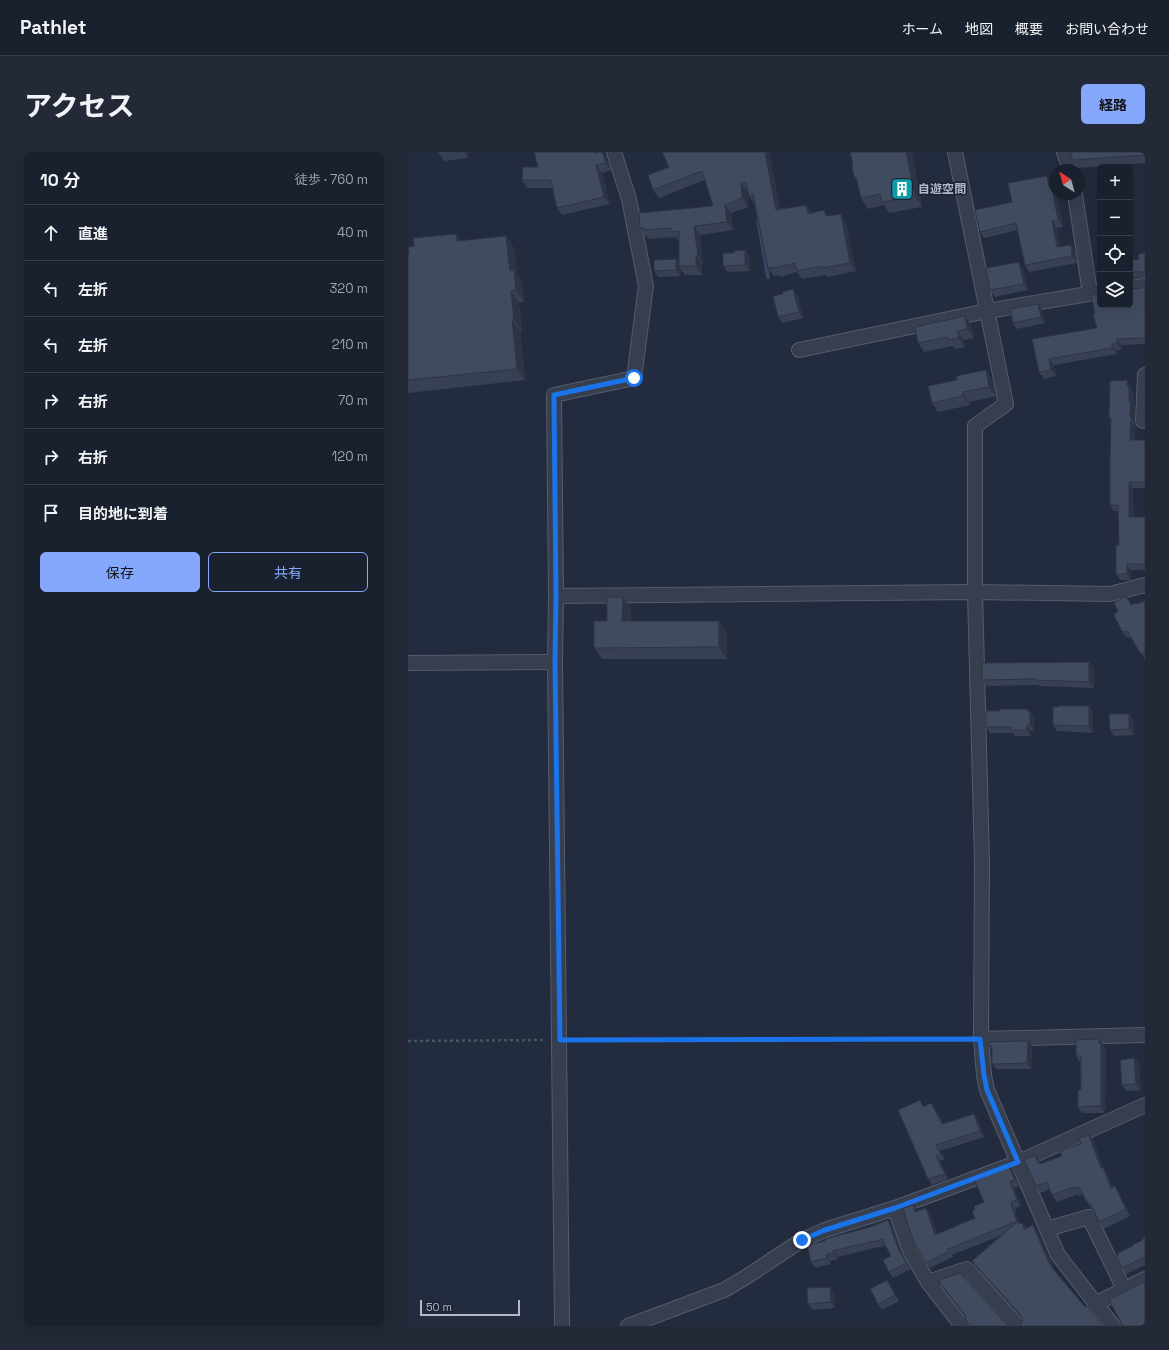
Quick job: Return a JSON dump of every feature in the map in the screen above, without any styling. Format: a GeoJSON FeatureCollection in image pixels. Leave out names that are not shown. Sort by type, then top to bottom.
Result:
{"type":"FeatureCollection","features":[{"type":"Feature","properties":{"kind":"street"},"geometry":{"type":"LineString","coordinates":[[562,1326],[555,662],[556,596],[554,395],[634,378],[646,286],[629,199],[614,152]]}},
{"type":"Feature","properties":{"kind":"street"},"geometry":{"type":"LineString","coordinates":[[955,152],[1006,404],[975,426],[975,592],[982,864],[980,1039],[984,1075],[987,1090],[1058,1255],[1113,1326]]}},
{"type":"Feature","properties":{"kind":"street"},"geometry":{"type":"LineString","coordinates":[[1064,152],[1068,164]]}},
{"type":"Feature","properties":{"kind":"street"},"geometry":{"type":"LineString","coordinates":[[800,350],[987,311],[1095,292],[1076,200]]}},
{"type":"Feature","properties":{"kind":"street"},"geometry":{"type":"LineString","coordinates":[[1133,288],[1145,286]]}},
{"type":"Feature","properties":{"kind":"street"},"geometry":{"type":"LineString","coordinates":[[1143,421],[1145,375]]}},
{"type":"Feature","properties":{"kind":"street"},"geometry":{"type":"LineString","coordinates":[[556,596],[975,592],[1110,594],[1145,585]]}},
{"type":"Feature","properties":{"kind":"street"},"geometry":{"type":"LineString","coordinates":[[408,663],[555,662]]}},
{"type":"Feature","properties":{"kind":"street"},"geometry":{"type":"LineString","coordinates":[[980,1039],[1145,1035]]}},
{"type":"Feature","properties":{"kind":"street"},"geometry":{"type":"LineString","coordinates":[[628,1326],[724,1290],[802,1240],[825,1230],[895,1208],[1018,1162],[1145,1105]]}},
{"type":"Feature","properties":{"kind":"street"},"geometry":{"type":"LineString","coordinates":[[895,1208],[910,1251],[928,1282],[962,1326]]}},
{"type":"Feature","properties":{"kind":"street"},"geometry":{"type":"LineString","coordinates":[[1047,1229],[1089,1217],[1124,1289]]}},
{"type":"Feature","properties":{"kind":"street"},"geometry":{"type":"LineString","coordinates":[[928,1282],[967,1269],[1018,1326]]}},
{"type":"Feature","properties":{"kind":"street"},"geometry":{"type":"LineString","coordinates":[[1096,1304],[1145,1279]]}},
{"type":"Feature","properties":{"kind":"path"},"geometry":{"type":"LineString","coordinates":[[408,1040],[980,1039]]}},
{"type":"Feature","properties":{"kind":"building"},"geometry":{"type":"Polygon","coordinates":[[[534,152],[602,152],[606,163],[596,165],[604,197],[557,208],[551,180],[522,180],[523,167],[538,167],[534,152]]]}},
{"type":"Feature","properties":{"kind":"building"},"geometry":{"type":"Polygon","coordinates":[[[662,152],[765,152],[776,210],[806,205],[808,214],[824,210],[826,216],[841,214],[850,263],[822,268],[821,266],[797,271],[795,263],[768,268],[753,194],[749,196],[746,182],[741,183],[742,198],[725,205],[727,222],[694,226],[698,256],[696,256],[696,266],[679,266],[679,231],[672,232],[672,228],[644,230],[644,228],[640,228],[639,213],[713,206],[702,171],[653,190],[648,175],[669,167],[662,152]]]}},
{"type":"Feature","properties":{"kind":"building"},"geometry":{"type":"Polygon","coordinates":[[[850,152],[906,152],[915,196],[882,202],[880,194],[861,198],[856,177],[854,177],[850,152]]]}},
{"type":"Feature","properties":{"kind":"building"},"geometry":{"type":"Polygon","coordinates":[[[1070,152],[1145,152],[1145,155],[1073,160],[1070,152]]]}},
{"type":"Feature","properties":{"kind":"building"},"geometry":{"type":"Polygon","coordinates":[[[1047,176],[1049,200],[1054,200],[1058,220],[1052,221],[1057,247],[1071,245],[1072,256],[1025,265],[1016,223],[980,232],[975,210],[1012,202],[1008,183],[1047,176]]]}},
{"type":"Feature","properties":{"kind":"building"},"geometry":{"type":"Polygon","coordinates":[[[456,234],[457,241],[506,236],[510,271],[514,270],[516,290],[511,291],[517,369],[408,380],[408,247],[414,246],[413,238],[456,234]]]}},
{"type":"Feature","properties":{"kind":"building"},"geometry":{"type":"Polygon","coordinates":[[[745,250],[745,265],[723,266],[723,253],[734,253],[734,251],[745,250]]]}},
{"type":"Feature","properties":{"kind":"building"},"geometry":{"type":"Polygon","coordinates":[[[1145,253],[1145,273],[1133,272],[1133,260],[1139,259],[1138,254],[1145,253]]]}},
{"type":"Feature","properties":{"kind":"building"},"geometry":{"type":"Polygon","coordinates":[[[676,259],[676,270],[654,271],[654,260],[676,259]]]}},
{"type":"Feature","properties":{"kind":"building"},"geometry":{"type":"Polygon","coordinates":[[[1019,262],[1024,284],[990,290],[986,268],[1019,262]]]}},
{"type":"Feature","properties":{"kind":"building"},"geometry":{"type":"Polygon","coordinates":[[[1145,287],[1145,338],[1117,339],[1117,344],[1112,344],[1112,348],[1049,359],[1051,370],[1039,372],[1032,339],[1097,328],[1093,314],[1095,314],[1091,295],[1097,294],[1097,308],[1133,308],[1133,289],[1145,287]]]}},
{"type":"Feature","properties":{"kind":"building"},"geometry":{"type":"Polygon","coordinates":[[[793,289],[799,312],[778,317],[773,296],[783,294],[782,292],[793,289]]]}},
{"type":"Feature","properties":{"kind":"building"},"geometry":{"type":"Polygon","coordinates":[[[1038,304],[1041,317],[1013,323],[1010,309],[1038,304]]]}},
{"type":"Feature","properties":{"kind":"building"},"geometry":{"type":"Polygon","coordinates":[[[965,316],[967,329],[957,331],[959,338],[948,340],[948,337],[918,343],[915,327],[965,316]]]}},
{"type":"Feature","properties":{"kind":"building"},"geometry":{"type":"Polygon","coordinates":[[[986,370],[989,387],[963,392],[963,396],[932,403],[928,386],[957,380],[956,376],[986,370]]]}},
{"type":"Feature","properties":{"kind":"building"},"geometry":{"type":"Polygon","coordinates":[[[1127,380],[1127,386],[1129,386],[1129,402],[1131,402],[1130,415],[1132,420],[1130,440],[1145,440],[1145,482],[1129,482],[1129,517],[1145,517],[1145,564],[1127,564],[1127,574],[1116,574],[1116,546],[1119,545],[1118,505],[1110,505],[1110,381],[1127,380]]]}},
{"type":"Feature","properties":{"kind":"building"},"geometry":{"type":"Polygon","coordinates":[[[1126,596],[1131,605],[1145,601],[1145,651],[1141,654],[1127,631],[1122,631],[1114,616],[1114,614],[1118,611],[1114,603],[1126,596]]]}},
{"type":"Feature","properties":{"kind":"building"},"geometry":{"type":"Polygon","coordinates":[[[607,597],[623,597],[622,621],[719,621],[719,647],[594,648],[594,621],[607,621],[607,597]]]}},
{"type":"Feature","properties":{"kind":"building"},"geometry":{"type":"Polygon","coordinates":[[[1089,662],[1089,682],[1035,679],[982,680],[982,663],[1089,662]]]}},
{"type":"Feature","properties":{"kind":"building"},"geometry":{"type":"Polygon","coordinates":[[[1089,706],[1089,726],[1053,725],[1053,707],[1089,706]]]}},
{"type":"Feature","properties":{"kind":"building"},"geometry":{"type":"Polygon","coordinates":[[[1000,709],[1027,709],[1027,711],[1030,711],[1030,725],[1027,725],[1027,730],[1011,730],[1011,727],[986,727],[986,711],[1000,711],[1000,709]]]}},
{"type":"Feature","properties":{"kind":"building"},"geometry":{"type":"Polygon","coordinates":[[[1109,714],[1129,714],[1129,729],[1110,730],[1109,714]]]}},
{"type":"Feature","properties":{"kind":"building"},"geometry":{"type":"Polygon","coordinates":[[[1099,1039],[1099,1043],[1101,1043],[1101,1106],[1078,1107],[1078,1090],[1081,1090],[1081,1056],[1076,1056],[1076,1040],[1099,1039]]]}},
{"type":"Feature","properties":{"kind":"building"},"geometry":{"type":"Polygon","coordinates":[[[1028,1041],[1027,1063],[992,1064],[992,1046],[989,1046],[989,1042],[1028,1041]]]}},
{"type":"Feature","properties":{"kind":"building"},"geometry":{"type":"Polygon","coordinates":[[[1134,1058],[1136,1084],[1122,1085],[1120,1060],[1134,1058]]]}},
{"type":"Feature","properties":{"kind":"building"},"geometry":{"type":"Polygon","coordinates":[[[920,1100],[923,1107],[931,1103],[942,1124],[974,1114],[980,1131],[936,1145],[941,1154],[936,1156],[945,1174],[928,1179],[898,1110],[920,1100]]]}},
{"type":"Feature","properties":{"kind":"building"},"geometry":{"type":"Polygon","coordinates":[[[1089,1135],[1101,1168],[1103,1167],[1111,1188],[1115,1186],[1126,1209],[1099,1222],[1092,1206],[1087,1202],[1079,1187],[1074,1189],[1074,1187],[1052,1195],[1047,1182],[1036,1186],[1024,1160],[1035,1155],[1038,1163],[1039,1162],[1040,1164],[1062,1156],[1060,1151],[1081,1144],[1079,1138],[1089,1135]]]}},
{"type":"Feature","properties":{"kind":"building"},"geometry":{"type":"Polygon","coordinates":[[[1009,1167],[1015,1180],[1010,1182],[1017,1200],[1011,1202],[1011,1205],[1017,1221],[948,1249],[949,1251],[926,1263],[914,1242],[903,1208],[913,1205],[915,1212],[926,1208],[935,1235],[975,1218],[972,1211],[975,1209],[974,1206],[984,1202],[975,1181],[1009,1167]]]}},
{"type":"Feature","properties":{"kind":"building"},"geometry":{"type":"Polygon","coordinates":[[[888,1220],[898,1248],[906,1263],[889,1272],[883,1260],[891,1256],[882,1239],[875,1242],[833,1251],[834,1253],[826,1255],[827,1258],[811,1262],[807,1245],[825,1241],[825,1239],[870,1227],[888,1220]]]}},
{"type":"Feature","properties":{"kind":"building"},"geometry":{"type":"Polygon","coordinates":[[[1017,1222],[1018,1224],[1022,1223],[1024,1229],[1033,1225],[1048,1261],[1053,1269],[1103,1326],[1020,1326],[1022,1318],[1020,1314],[972,1261],[1017,1222]]]}},
{"type":"Feature","properties":{"kind":"building"},"geometry":{"type":"Polygon","coordinates":[[[1145,1237],[1145,1257],[1122,1268],[1116,1256],[1118,1253],[1133,1246],[1132,1245],[1143,1240],[1142,1239],[1145,1237]]]}},
{"type":"Feature","properties":{"kind":"building"},"geometry":{"type":"Polygon","coordinates":[[[960,1273],[1008,1326],[971,1326],[966,1321],[965,1315],[939,1282],[942,1279],[960,1273]]]}},
{"type":"Feature","properties":{"kind":"building"},"geometry":{"type":"Polygon","coordinates":[[[887,1280],[895,1295],[878,1304],[870,1289],[887,1280]]]}},
{"type":"Feature","properties":{"kind":"building"},"geometry":{"type":"Polygon","coordinates":[[[1145,1281],[1145,1326],[1123,1326],[1109,1300],[1145,1281]]]}},
{"type":"Feature","properties":{"kind":"building"},"geometry":{"type":"Polygon","coordinates":[[[830,1287],[831,1302],[808,1304],[807,1288],[830,1287]]]}},
{"type":"Feature","properties":{"kind":"waterway"},"geometry":{"type":"LineString","coordinates":[[758,219],[768,277]]}},
{"type":"Feature","properties":{"kind":"place","name":"自遊空間"},"geometry":{"type":"Point","coordinates":[902,189]}},
{"type":"Feature","properties":{"kind":"route"},"geometry":{"type":"LineString","coordinates":[[634,378],[554,395],[556,596],[555,662],[560,1040],[980,1039],[987,1090],[1018,1162],[895,1208],[825,1230],[802,1240]]}}]}
